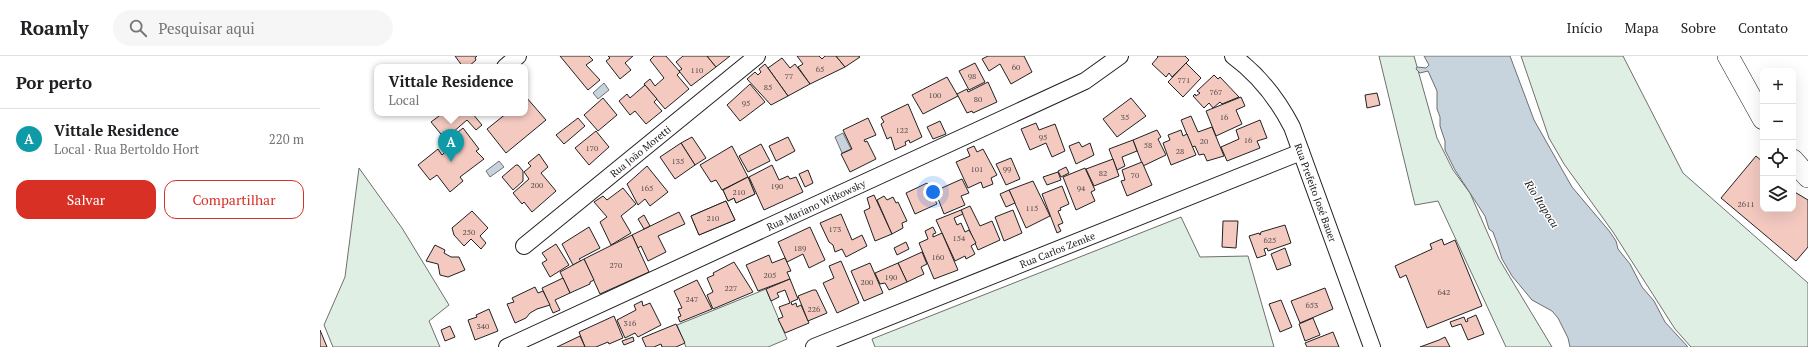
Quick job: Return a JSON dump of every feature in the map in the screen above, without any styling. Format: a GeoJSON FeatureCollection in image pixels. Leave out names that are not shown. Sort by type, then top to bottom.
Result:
{"type":"FeatureCollection","features":[{"type":"Feature","properties":{"kind":"main road"},"geometry":{"type":"LineString","coordinates":[[1728,56],[1760,114]]}},
{"type":"Feature","properties":{"kind":"main road"},"geometry":{"type":"LineString","coordinates":[[1796,163],[1808,177]]}},
{"type":"Feature","properties":{"kind":"street"},"geometry":{"type":"LineString","coordinates":[[509,64],[518,56]]}},
{"type":"Feature","properties":{"kind":"street","name":"Rua João Moretti"},"geometry":{"type":"LineString","coordinates":[[524,246],[758,56]]}},
{"type":"Feature","properties":{"kind":"street","name":"Rua Mariano Witkowsky"},"geometry":{"type":"LineString","coordinates":[[507,347],[1084,82],[1120,56]]}},
{"type":"Feature","properties":{"kind":"street","name":"Rua Prefeito José Bauer"},"geometry":{"type":"LineString","coordinates":[[1233,56],[1246,65],[1266,85],[1292,126],[1372,347]]}},
{"type":"Feature","properties":{"kind":"street","name":"Rua Carlos Zemke"},"geometry":{"type":"LineString","coordinates":[[814,347],[1301,152]]}},
{"type":"Feature","properties":{"kind":"green space"},"geometry":{"type":"Polygon","coordinates":[[[1379,56],[1414,56],[1437,138],[1453,170],[1470,193],[1499,259],[1552,347],[1506,347],[1438,201],[1415,205],[1379,56]]]}},
{"type":"Feature","properties":{"kind":"green space"},"geometry":{"type":"Polygon","coordinates":[[[1521,56],[1623,56],[1683,173],[1808,283],[1808,347],[1691,347],[1675,329],[1613,232],[1564,164],[1549,138],[1521,56]]]}},
{"type":"Feature","properties":{"kind":"green space"},"geometry":{"type":"Polygon","coordinates":[[[359,168],[402,228],[449,305],[429,321],[440,347],[333,347],[324,325],[345,277],[359,168]]]}},
{"type":"Feature","properties":{"kind":"green space"},"geometry":{"type":"Polygon","coordinates":[[[1181,217],[1200,257],[1248,256],[1274,347],[875,347],[872,339],[1181,217]]]}},
{"type":"Feature","properties":{"kind":"green space"},"geometry":{"type":"Polygon","coordinates":[[[766,289],[787,339],[768,347],[686,347],[677,325],[766,289]]]}},
{"type":"Feature","properties":{"kind":"water","name":"Rio Itapocu"},"geometry":{"type":"Polygon","coordinates":[[[1424,56],[1510,56],[1534,120],[1572,187],[1610,232],[1616,241],[1618,249],[1630,264],[1642,287],[1654,301],[1665,322],[1688,347],[1570,347],[1568,338],[1558,318],[1552,311],[1532,300],[1512,276],[1502,259],[1493,232],[1489,229],[1485,216],[1455,170],[1445,150],[1445,141],[1440,126],[1440,117],[1437,109],[1437,91],[1428,71],[1420,73],[1416,69],[1417,67],[1426,68],[1429,65],[1424,56]]]}},
{"type":"Feature","properties":{"kind":"water"},"geometry":{"type":"Polygon","coordinates":[[[604,83],[609,90],[598,99],[593,93],[604,83]]]}},
{"type":"Feature","properties":{"kind":"water"},"geometry":{"type":"Polygon","coordinates":[[[843,133],[851,149],[842,153],[835,137],[843,133]]]}},
{"type":"Feature","properties":{"kind":"water"},"geometry":{"type":"Polygon","coordinates":[[[499,161],[504,167],[490,177],[486,171],[499,161]]]}},
{"type":"Feature","properties":{"kind":"building"},"geometry":{"type":"Polygon","coordinates":[[[455,56],[477,56],[475,58],[476,60],[471,64],[461,64],[455,56]]]}},
{"type":"Feature","properties":{"kind":"building"},"geometry":{"type":"Polygon","coordinates":[[[560,56],[589,56],[593,60],[586,65],[600,80],[588,90],[560,56]]]}},
{"type":"Feature","properties":{"kind":"building"},"geometry":{"type":"Polygon","coordinates":[[[608,56],[633,56],[625,63],[631,70],[620,79],[606,61],[610,58],[608,56]]]}},
{"type":"Feature","properties":{"kind":"building"},"geometry":{"type":"Polygon","coordinates":[[[654,56],[666,56],[680,72],[677,75],[689,89],[665,109],[644,84],[650,79],[655,86],[664,78],[650,60],[654,56]]]}},
{"type":"Feature","properties":{"kind":"building"},"geometry":{"type":"Polygon","coordinates":[[[683,56],[707,56],[716,67],[691,86],[679,71],[682,69],[676,62],[683,56]]]}},
{"type":"Feature","properties":{"kind":"building"},"geometry":{"type":"Polygon","coordinates":[[[707,56],[730,56],[716,67],[707,56]]]}},
{"type":"Feature","properties":{"kind":"building"},"geometry":{"type":"Polygon","coordinates":[[[797,56],[819,56],[822,59],[825,56],[836,56],[845,67],[810,84],[798,67],[803,64],[797,56]]]}},
{"type":"Feature","properties":{"kind":"building"},"geometry":{"type":"Polygon","coordinates":[[[836,56],[858,56],[860,57],[845,67],[836,56]]]}},
{"type":"Feature","properties":{"kind":"building"},"geometry":{"type":"Polygon","coordinates":[[[988,56],[1024,56],[1032,72],[1011,84],[1000,64],[989,71],[982,59],[988,56]]]}},
{"type":"Feature","properties":{"kind":"building"},"geometry":{"type":"Polygon","coordinates":[[[1157,56],[1185,56],[1189,60],[1172,77],[1169,73],[1166,77],[1152,64],[1158,57],[1157,56]]]}},
{"type":"Feature","properties":{"kind":"building"},"geometry":{"type":"Polygon","coordinates":[[[782,58],[790,68],[795,64],[810,84],[788,96],[768,68],[782,58]]]}},
{"type":"Feature","properties":{"kind":"building"},"geometry":{"type":"Polygon","coordinates":[[[975,63],[985,82],[969,90],[959,71],[975,63]]]}},
{"type":"Feature","properties":{"kind":"building"},"geometry":{"type":"Polygon","coordinates":[[[1186,63],[1201,78],[1183,97],[1168,82],[1186,63]]]}},
{"type":"Feature","properties":{"kind":"building"},"geometry":{"type":"Polygon","coordinates":[[[765,64],[788,96],[771,105],[747,79],[755,72],[758,75],[761,72],[759,69],[765,64]]]}},
{"type":"Feature","properties":{"kind":"building"},"geometry":{"type":"Polygon","coordinates":[[[1214,75],[1218,79],[1220,77],[1239,97],[1222,104],[1220,102],[1213,108],[1209,103],[1204,108],[1193,96],[1200,93],[1197,91],[1214,75]]]}},
{"type":"Feature","properties":{"kind":"building"},"geometry":{"type":"Polygon","coordinates":[[[947,77],[958,96],[923,114],[912,95],[947,77]]]}},
{"type":"Feature","properties":{"kind":"building"},"geometry":{"type":"Polygon","coordinates":[[[988,82],[997,102],[973,113],[972,111],[967,113],[957,94],[967,89],[968,92],[988,82]]]}},
{"type":"Feature","properties":{"kind":"building"},"geometry":{"type":"Polygon","coordinates":[[[750,84],[765,102],[740,121],[727,105],[750,84]]]}},
{"type":"Feature","properties":{"kind":"building"},"geometry":{"type":"Polygon","coordinates":[[[645,85],[657,99],[654,102],[662,111],[646,124],[635,111],[630,115],[619,101],[627,94],[630,98],[645,85]]]}},
{"type":"Feature","properties":{"kind":"building"},"geometry":{"type":"Polygon","coordinates":[[[1377,93],[1380,105],[1367,108],[1365,95],[1377,93]]]}},
{"type":"Feature","properties":{"kind":"building"},"geometry":{"type":"Polygon","coordinates":[[[1241,97],[1245,106],[1236,110],[1242,124],[1216,136],[1206,111],[1241,97]]]}},
{"type":"Feature","properties":{"kind":"building"},"geometry":{"type":"Polygon","coordinates":[[[603,98],[617,115],[598,131],[584,115],[603,98]]]}},
{"type":"Feature","properties":{"kind":"building"},"geometry":{"type":"Polygon","coordinates":[[[1131,98],[1146,116],[1117,137],[1103,119],[1131,98]]]}},
{"type":"Feature","properties":{"kind":"building"},"geometry":{"type":"Polygon","coordinates":[[[528,99],[546,120],[506,153],[487,129],[503,116],[528,116],[528,99]]]}},
{"type":"Feature","properties":{"kind":"building"},"geometry":{"type":"Polygon","coordinates":[[[908,104],[922,137],[910,143],[909,140],[905,142],[906,145],[895,150],[891,137],[887,139],[881,124],[884,122],[881,117],[908,104]]]}},
{"type":"Feature","properties":{"kind":"building"},"geometry":{"type":"Polygon","coordinates":[[[439,116],[474,116],[482,125],[476,130],[467,120],[445,139],[431,122],[439,116]]]}},
{"type":"Feature","properties":{"kind":"building"},"geometry":{"type":"Polygon","coordinates":[[[1191,116],[1198,132],[1212,127],[1224,156],[1207,161],[1204,154],[1199,155],[1195,146],[1192,147],[1181,120],[1191,116]]]}},
{"type":"Feature","properties":{"kind":"building"},"geometry":{"type":"Polygon","coordinates":[[[578,118],[585,126],[564,144],[556,135],[578,118]]]}},
{"type":"Feature","properties":{"kind":"building"},"geometry":{"type":"Polygon","coordinates":[[[868,118],[876,135],[864,140],[865,142],[867,141],[876,159],[850,172],[841,154],[852,149],[843,130],[868,118]]]}},
{"type":"Feature","properties":{"kind":"building"},"geometry":{"type":"Polygon","coordinates":[[[1260,120],[1267,138],[1257,141],[1260,148],[1227,161],[1221,147],[1239,139],[1236,130],[1260,120]]]}},
{"type":"Feature","properties":{"kind":"building"},"geometry":{"type":"Polygon","coordinates":[[[940,121],[946,134],[933,139],[927,127],[940,121]]]}},
{"type":"Feature","properties":{"kind":"building"},"geometry":{"type":"Polygon","coordinates":[[[1036,123],[1039,130],[1055,124],[1065,151],[1052,157],[1046,143],[1030,150],[1021,129],[1036,123]]]}},
{"type":"Feature","properties":{"kind":"building"},"geometry":{"type":"Polygon","coordinates":[[[463,128],[479,149],[476,151],[484,159],[460,177],[463,181],[450,192],[437,175],[430,180],[418,165],[438,149],[442,155],[448,149],[446,147],[449,144],[447,141],[463,128]]]}},
{"type":"Feature","properties":{"kind":"building"},"geometry":{"type":"Polygon","coordinates":[[[1157,130],[1161,137],[1158,139],[1166,155],[1143,166],[1133,140],[1157,130]]]}},
{"type":"Feature","properties":{"kind":"building"},"geometry":{"type":"Polygon","coordinates":[[[1181,130],[1183,136],[1187,134],[1196,155],[1171,165],[1163,143],[1170,140],[1168,135],[1181,130]]]}},
{"type":"Feature","properties":{"kind":"building"},"geometry":{"type":"Polygon","coordinates":[[[596,131],[609,147],[589,165],[575,148],[596,131]]]}},
{"type":"Feature","properties":{"kind":"building"},"geometry":{"type":"Polygon","coordinates":[[[692,137],[706,158],[695,165],[681,143],[692,137]]]}},
{"type":"Feature","properties":{"kind":"building"},"geometry":{"type":"Polygon","coordinates":[[[788,137],[795,151],[776,161],[769,146],[788,137]]]}},
{"type":"Feature","properties":{"kind":"building"},"geometry":{"type":"Polygon","coordinates":[[[1133,140],[1137,151],[1122,157],[1125,166],[1117,170],[1109,149],[1133,140]]]}},
{"type":"Feature","properties":{"kind":"building"},"geometry":{"type":"Polygon","coordinates":[[[1079,142],[1082,147],[1090,143],[1094,155],[1076,164],[1069,146],[1079,142]]]}},
{"type":"Feature","properties":{"kind":"building"},"geometry":{"type":"Polygon","coordinates":[[[681,143],[695,165],[675,179],[660,157],[681,143]]]}},
{"type":"Feature","properties":{"kind":"building"},"geometry":{"type":"Polygon","coordinates":[[[761,144],[770,161],[748,172],[739,156],[761,144]]]}},
{"type":"Feature","properties":{"kind":"building"},"geometry":{"type":"Polygon","coordinates":[[[732,146],[748,177],[722,190],[716,180],[711,182],[700,165],[732,146]]]}},
{"type":"Feature","properties":{"kind":"building"},"geometry":{"type":"Polygon","coordinates":[[[974,146],[977,152],[983,149],[997,175],[991,178],[993,184],[983,188],[981,182],[968,188],[956,162],[970,156],[967,149],[974,146]]]}},
{"type":"Feature","properties":{"kind":"building"},"geometry":{"type":"Polygon","coordinates":[[[539,154],[548,167],[541,173],[556,191],[532,212],[524,202],[522,204],[513,193],[529,179],[524,172],[531,166],[528,163],[539,154]]]}},
{"type":"Feature","properties":{"kind":"building"},"geometry":{"type":"Polygon","coordinates":[[[1756,156],[1760,159],[1760,212],[1796,212],[1796,193],[1808,200],[1808,247],[1796,261],[1721,198],[1756,156]]]}},
{"type":"Feature","properties":{"kind":"building"},"geometry":{"type":"Polygon","coordinates":[[[1011,158],[1020,179],[1006,185],[996,164],[1011,158]]]}},
{"type":"Feature","properties":{"kind":"building"},"geometry":{"type":"Polygon","coordinates":[[[1113,159],[1119,176],[1094,186],[1086,169],[1113,159]]]}},
{"type":"Feature","properties":{"kind":"building"},"geometry":{"type":"Polygon","coordinates":[[[1142,162],[1152,185],[1127,196],[1121,181],[1125,180],[1122,170],[1142,162]]]}},
{"type":"Feature","properties":{"kind":"building"},"geometry":{"type":"Polygon","coordinates":[[[518,165],[523,171],[523,181],[513,190],[502,177],[518,165]]]}},
{"type":"Feature","properties":{"kind":"building"},"geometry":{"type":"Polygon","coordinates":[[[772,165],[779,180],[788,176],[790,179],[796,177],[803,192],[764,210],[749,177],[772,165]]]}},
{"type":"Feature","properties":{"kind":"building"},"geometry":{"type":"Polygon","coordinates":[[[647,166],[668,192],[650,206],[645,199],[638,205],[627,184],[647,166]]]}},
{"type":"Feature","properties":{"kind":"building"},"geometry":{"type":"Polygon","coordinates":[[[1066,167],[1069,173],[1061,177],[1058,171],[1066,167]]]}},
{"type":"Feature","properties":{"kind":"building"},"geometry":{"type":"Polygon","coordinates":[[[1085,168],[1095,190],[1091,192],[1095,201],[1076,210],[1063,177],[1085,168]]]}},
{"type":"Feature","properties":{"kind":"building"},"geometry":{"type":"Polygon","coordinates":[[[808,170],[813,183],[805,187],[799,174],[808,170]]]}},
{"type":"Feature","properties":{"kind":"building"},"geometry":{"type":"Polygon","coordinates":[[[1058,172],[1061,180],[1047,185],[1043,177],[1058,172]]]}},
{"type":"Feature","properties":{"kind":"building"},"geometry":{"type":"Polygon","coordinates":[[[748,177],[755,194],[736,203],[734,198],[728,201],[723,190],[748,177]]]}},
{"type":"Feature","properties":{"kind":"building"},"geometry":{"type":"Polygon","coordinates":[[[748,177],[755,194],[736,203],[734,198],[728,201],[723,190],[748,177]]]}},
{"type":"Feature","properties":{"kind":"building"},"geometry":{"type":"Polygon","coordinates":[[[962,179],[969,193],[961,196],[965,205],[944,214],[935,191],[962,179]]]}},
{"type":"Feature","properties":{"kind":"building"},"geometry":{"type":"Polygon","coordinates":[[[1033,181],[1050,216],[1026,228],[1009,190],[1033,181]]]}},
{"type":"Feature","properties":{"kind":"building"},"geometry":{"type":"Polygon","coordinates":[[[927,183],[937,204],[915,214],[906,193],[927,183]]]}},
{"type":"Feature","properties":{"kind":"building"},"geometry":{"type":"Polygon","coordinates":[[[1062,186],[1069,204],[1060,208],[1061,210],[1058,211],[1063,223],[1058,225],[1061,231],[1057,233],[1042,194],[1062,186]]]}},
{"type":"Feature","properties":{"kind":"building"},"geometry":{"type":"Polygon","coordinates":[[[623,188],[636,204],[621,216],[631,233],[611,245],[600,222],[607,217],[594,202],[603,196],[607,200],[623,188]]]}},
{"type":"Feature","properties":{"kind":"building"},"geometry":{"type":"Polygon","coordinates":[[[1009,190],[1015,203],[1006,207],[1000,194],[1009,190]]]}},
{"type":"Feature","properties":{"kind":"building"},"geometry":{"type":"Polygon","coordinates":[[[874,195],[892,234],[875,241],[864,211],[870,208],[867,198],[874,195]]]}},
{"type":"Feature","properties":{"kind":"building"},"geometry":{"type":"Polygon","coordinates":[[[884,196],[887,200],[893,197],[896,203],[898,202],[907,221],[902,223],[903,228],[892,234],[877,200],[884,196]]]}},
{"type":"Feature","properties":{"kind":"building"},"geometry":{"type":"Polygon","coordinates":[[[726,201],[735,220],[699,235],[691,216],[726,201]]]}},
{"type":"Feature","properties":{"kind":"building"},"geometry":{"type":"Polygon","coordinates":[[[726,201],[735,220],[699,235],[691,216],[726,201]]]}},
{"type":"Feature","properties":{"kind":"building"},"geometry":{"type":"Polygon","coordinates":[[[970,206],[980,226],[992,221],[1000,240],[978,250],[961,210],[970,206]]]}},
{"type":"Feature","properties":{"kind":"building"},"geometry":{"type":"Polygon","coordinates":[[[961,210],[963,214],[954,218],[957,225],[961,223],[965,232],[969,230],[976,243],[971,246],[975,254],[966,259],[965,256],[955,261],[936,220],[961,210]]]}},
{"type":"Feature","properties":{"kind":"building"},"geometry":{"type":"Polygon","coordinates":[[[1013,210],[1022,233],[1004,241],[995,217],[1013,210]]]}},
{"type":"Feature","properties":{"kind":"building"},"geometry":{"type":"Polygon","coordinates":[[[472,211],[488,228],[480,236],[486,243],[481,249],[471,239],[464,246],[454,235],[452,228],[472,211]]]}},
{"type":"Feature","properties":{"kind":"building"},"geometry":{"type":"Polygon","coordinates":[[[679,212],[685,224],[658,236],[666,252],[648,261],[641,246],[638,248],[632,235],[679,212]]]}},
{"type":"Feature","properties":{"kind":"building"},"geometry":{"type":"Polygon","coordinates":[[[841,214],[852,240],[862,235],[867,246],[846,257],[842,249],[835,252],[833,245],[829,242],[820,223],[841,214]]]}},
{"type":"Feature","properties":{"kind":"building"},"geometry":{"type":"Polygon","coordinates":[[[644,215],[650,226],[644,229],[638,219],[644,215]]]}},
{"type":"Feature","properties":{"kind":"building"},"geometry":{"type":"Polygon","coordinates":[[[1223,221],[1238,221],[1236,248],[1222,247],[1223,221]]]}},
{"type":"Feature","properties":{"kind":"building"},"geometry":{"type":"Polygon","coordinates":[[[1285,225],[1291,243],[1268,251],[1267,248],[1264,249],[1266,255],[1257,258],[1249,236],[1259,233],[1260,235],[1261,232],[1285,225]]]}},
{"type":"Feature","properties":{"kind":"building"},"geometry":{"type":"Polygon","coordinates":[[[589,227],[600,248],[579,259],[581,261],[573,265],[562,244],[589,227]]]}},
{"type":"Feature","properties":{"kind":"building"},"geometry":{"type":"Polygon","coordinates":[[[810,227],[825,260],[809,268],[803,254],[787,262],[778,242],[810,227]]]}},
{"type":"Feature","properties":{"kind":"building"},"geometry":{"type":"Polygon","coordinates":[[[933,227],[936,233],[933,234],[933,237],[942,233],[958,270],[934,279],[919,243],[928,239],[925,231],[933,227]]]}},
{"type":"Feature","properties":{"kind":"building"},"geometry":{"type":"Polygon","coordinates":[[[632,235],[649,272],[600,294],[584,259],[632,235]]]}},
{"type":"Feature","properties":{"kind":"building"},"geometry":{"type":"Polygon","coordinates":[[[1442,239],[1444,245],[1455,240],[1482,306],[1427,328],[1406,275],[1400,278],[1395,266],[1432,249],[1430,244],[1442,239]]]}},
{"type":"Feature","properties":{"kind":"building"},"geometry":{"type":"Polygon","coordinates":[[[906,242],[909,249],[897,255],[894,248],[906,242]]]}},
{"type":"Feature","properties":{"kind":"building"},"geometry":{"type":"Polygon","coordinates":[[[556,244],[569,265],[550,277],[542,263],[547,260],[542,253],[556,244]]]}},
{"type":"Feature","properties":{"kind":"building"},"geometry":{"type":"Polygon","coordinates":[[[435,245],[445,250],[444,253],[451,257],[459,257],[465,270],[448,277],[440,275],[438,264],[426,261],[435,245]]]}},
{"type":"Feature","properties":{"kind":"building"},"geometry":{"type":"Polygon","coordinates":[[[1285,248],[1291,265],[1277,270],[1271,254],[1285,248]]]}},
{"type":"Feature","properties":{"kind":"building"},"geometry":{"type":"Polygon","coordinates":[[[922,252],[927,264],[921,267],[924,274],[907,282],[898,263],[922,252]]]}},
{"type":"Feature","properties":{"kind":"building"},"geometry":{"type":"Polygon","coordinates":[[[769,255],[772,263],[785,258],[791,271],[787,272],[790,279],[758,291],[746,265],[769,255]]]}},
{"type":"Feature","properties":{"kind":"building"},"geometry":{"type":"Polygon","coordinates":[[[584,259],[594,280],[590,282],[590,284],[570,293],[560,272],[584,259]]]}},
{"type":"Feature","properties":{"kind":"building"},"geometry":{"type":"Polygon","coordinates":[[[841,261],[859,303],[837,313],[823,283],[834,278],[829,266],[841,261]]]}},
{"type":"Feature","properties":{"kind":"building"},"geometry":{"type":"Polygon","coordinates":[[[734,262],[753,292],[713,309],[707,295],[713,292],[707,278],[714,275],[713,273],[734,262]]]}},
{"type":"Feature","properties":{"kind":"building"},"geometry":{"type":"Polygon","coordinates":[[[870,263],[883,293],[864,301],[851,271],[870,263]]]}},
{"type":"Feature","properties":{"kind":"building"},"geometry":{"type":"Polygon","coordinates":[[[898,263],[907,282],[889,290],[885,283],[880,284],[875,273],[898,263]]]}},
{"type":"Feature","properties":{"kind":"building"},"geometry":{"type":"Polygon","coordinates":[[[563,278],[570,293],[555,300],[560,310],[553,313],[542,288],[563,278]]]}},
{"type":"Feature","properties":{"kind":"building"},"geometry":{"type":"Polygon","coordinates":[[[790,279],[798,299],[791,302],[792,305],[796,303],[797,307],[801,305],[809,323],[785,333],[778,319],[783,317],[779,307],[790,303],[785,290],[777,293],[779,297],[771,301],[766,289],[790,279]]]}},
{"type":"Feature","properties":{"kind":"building"},"geometry":{"type":"Polygon","coordinates":[[[697,280],[712,309],[680,322],[678,317],[681,316],[678,309],[682,308],[674,291],[697,280]]]}},
{"type":"Feature","properties":{"kind":"building"},"geometry":{"type":"Polygon","coordinates":[[[535,287],[538,293],[543,291],[550,305],[537,309],[530,313],[526,318],[515,323],[507,304],[514,302],[512,298],[535,287]]]}},
{"type":"Feature","properties":{"kind":"building"},"geometry":{"type":"Polygon","coordinates":[[[1325,288],[1333,309],[1300,323],[1291,301],[1325,288]]]}},
{"type":"Feature","properties":{"kind":"building"},"geometry":{"type":"Polygon","coordinates":[[[816,290],[827,313],[808,321],[798,296],[816,290]]]}},
{"type":"Feature","properties":{"kind":"building"},"geometry":{"type":"Polygon","coordinates":[[[1281,300],[1292,327],[1280,332],[1269,304],[1281,300]]]}},
{"type":"Feature","properties":{"kind":"building"},"geometry":{"type":"Polygon","coordinates":[[[642,301],[643,306],[650,303],[661,325],[638,337],[635,333],[625,338],[617,320],[636,310],[634,305],[642,301]]]}},
{"type":"Feature","properties":{"kind":"building"},"geometry":{"type":"Polygon","coordinates":[[[489,309],[498,331],[475,340],[468,320],[477,317],[476,315],[489,309]]]}},
{"type":"Feature","properties":{"kind":"building"},"geometry":{"type":"Polygon","coordinates":[[[1476,315],[1484,334],[1468,340],[1461,324],[1452,327],[1450,322],[1464,317],[1466,322],[1468,321],[1467,319],[1476,315]]]}},
{"type":"Feature","properties":{"kind":"building"},"geometry":{"type":"Polygon","coordinates":[[[614,316],[623,338],[609,344],[608,342],[596,347],[585,347],[579,332],[614,316]]]}},
{"type":"Feature","properties":{"kind":"building"},"geometry":{"type":"Polygon","coordinates":[[[1313,318],[1320,335],[1305,341],[1299,324],[1313,318]]]}},
{"type":"Feature","properties":{"kind":"building"},"geometry":{"type":"Polygon","coordinates":[[[676,324],[685,343],[676,347],[662,347],[661,344],[654,347],[646,347],[642,338],[676,324]]]}},
{"type":"Feature","properties":{"kind":"building"},"geometry":{"type":"Polygon","coordinates":[[[450,326],[455,337],[445,341],[441,330],[450,326]]]}},
{"type":"Feature","properties":{"kind":"building"},"geometry":{"type":"Polygon","coordinates":[[[320,330],[327,347],[320,347],[320,330]]]}},
{"type":"Feature","properties":{"kind":"building"},"geometry":{"type":"Polygon","coordinates":[[[1333,332],[1339,347],[1307,347],[1305,343],[1333,332]]]}},
{"type":"Feature","properties":{"kind":"building"},"geometry":{"type":"Polygon","coordinates":[[[580,336],[585,347],[557,347],[580,336]]]}},
{"type":"Feature","properties":{"kind":"building"},"geometry":{"type":"Polygon","coordinates":[[[633,337],[634,341],[624,345],[622,341],[633,337]]]}},
{"type":"Feature","properties":{"kind":"building"},"geometry":{"type":"Polygon","coordinates":[[[1445,337],[1450,347],[1420,347],[1439,340],[1445,337]]]}},
{"type":"Feature","properties":{"kind":"place","name":"Vittale Residence"},"geometry":{"type":"Point","coordinates":[451,162]}}]}
